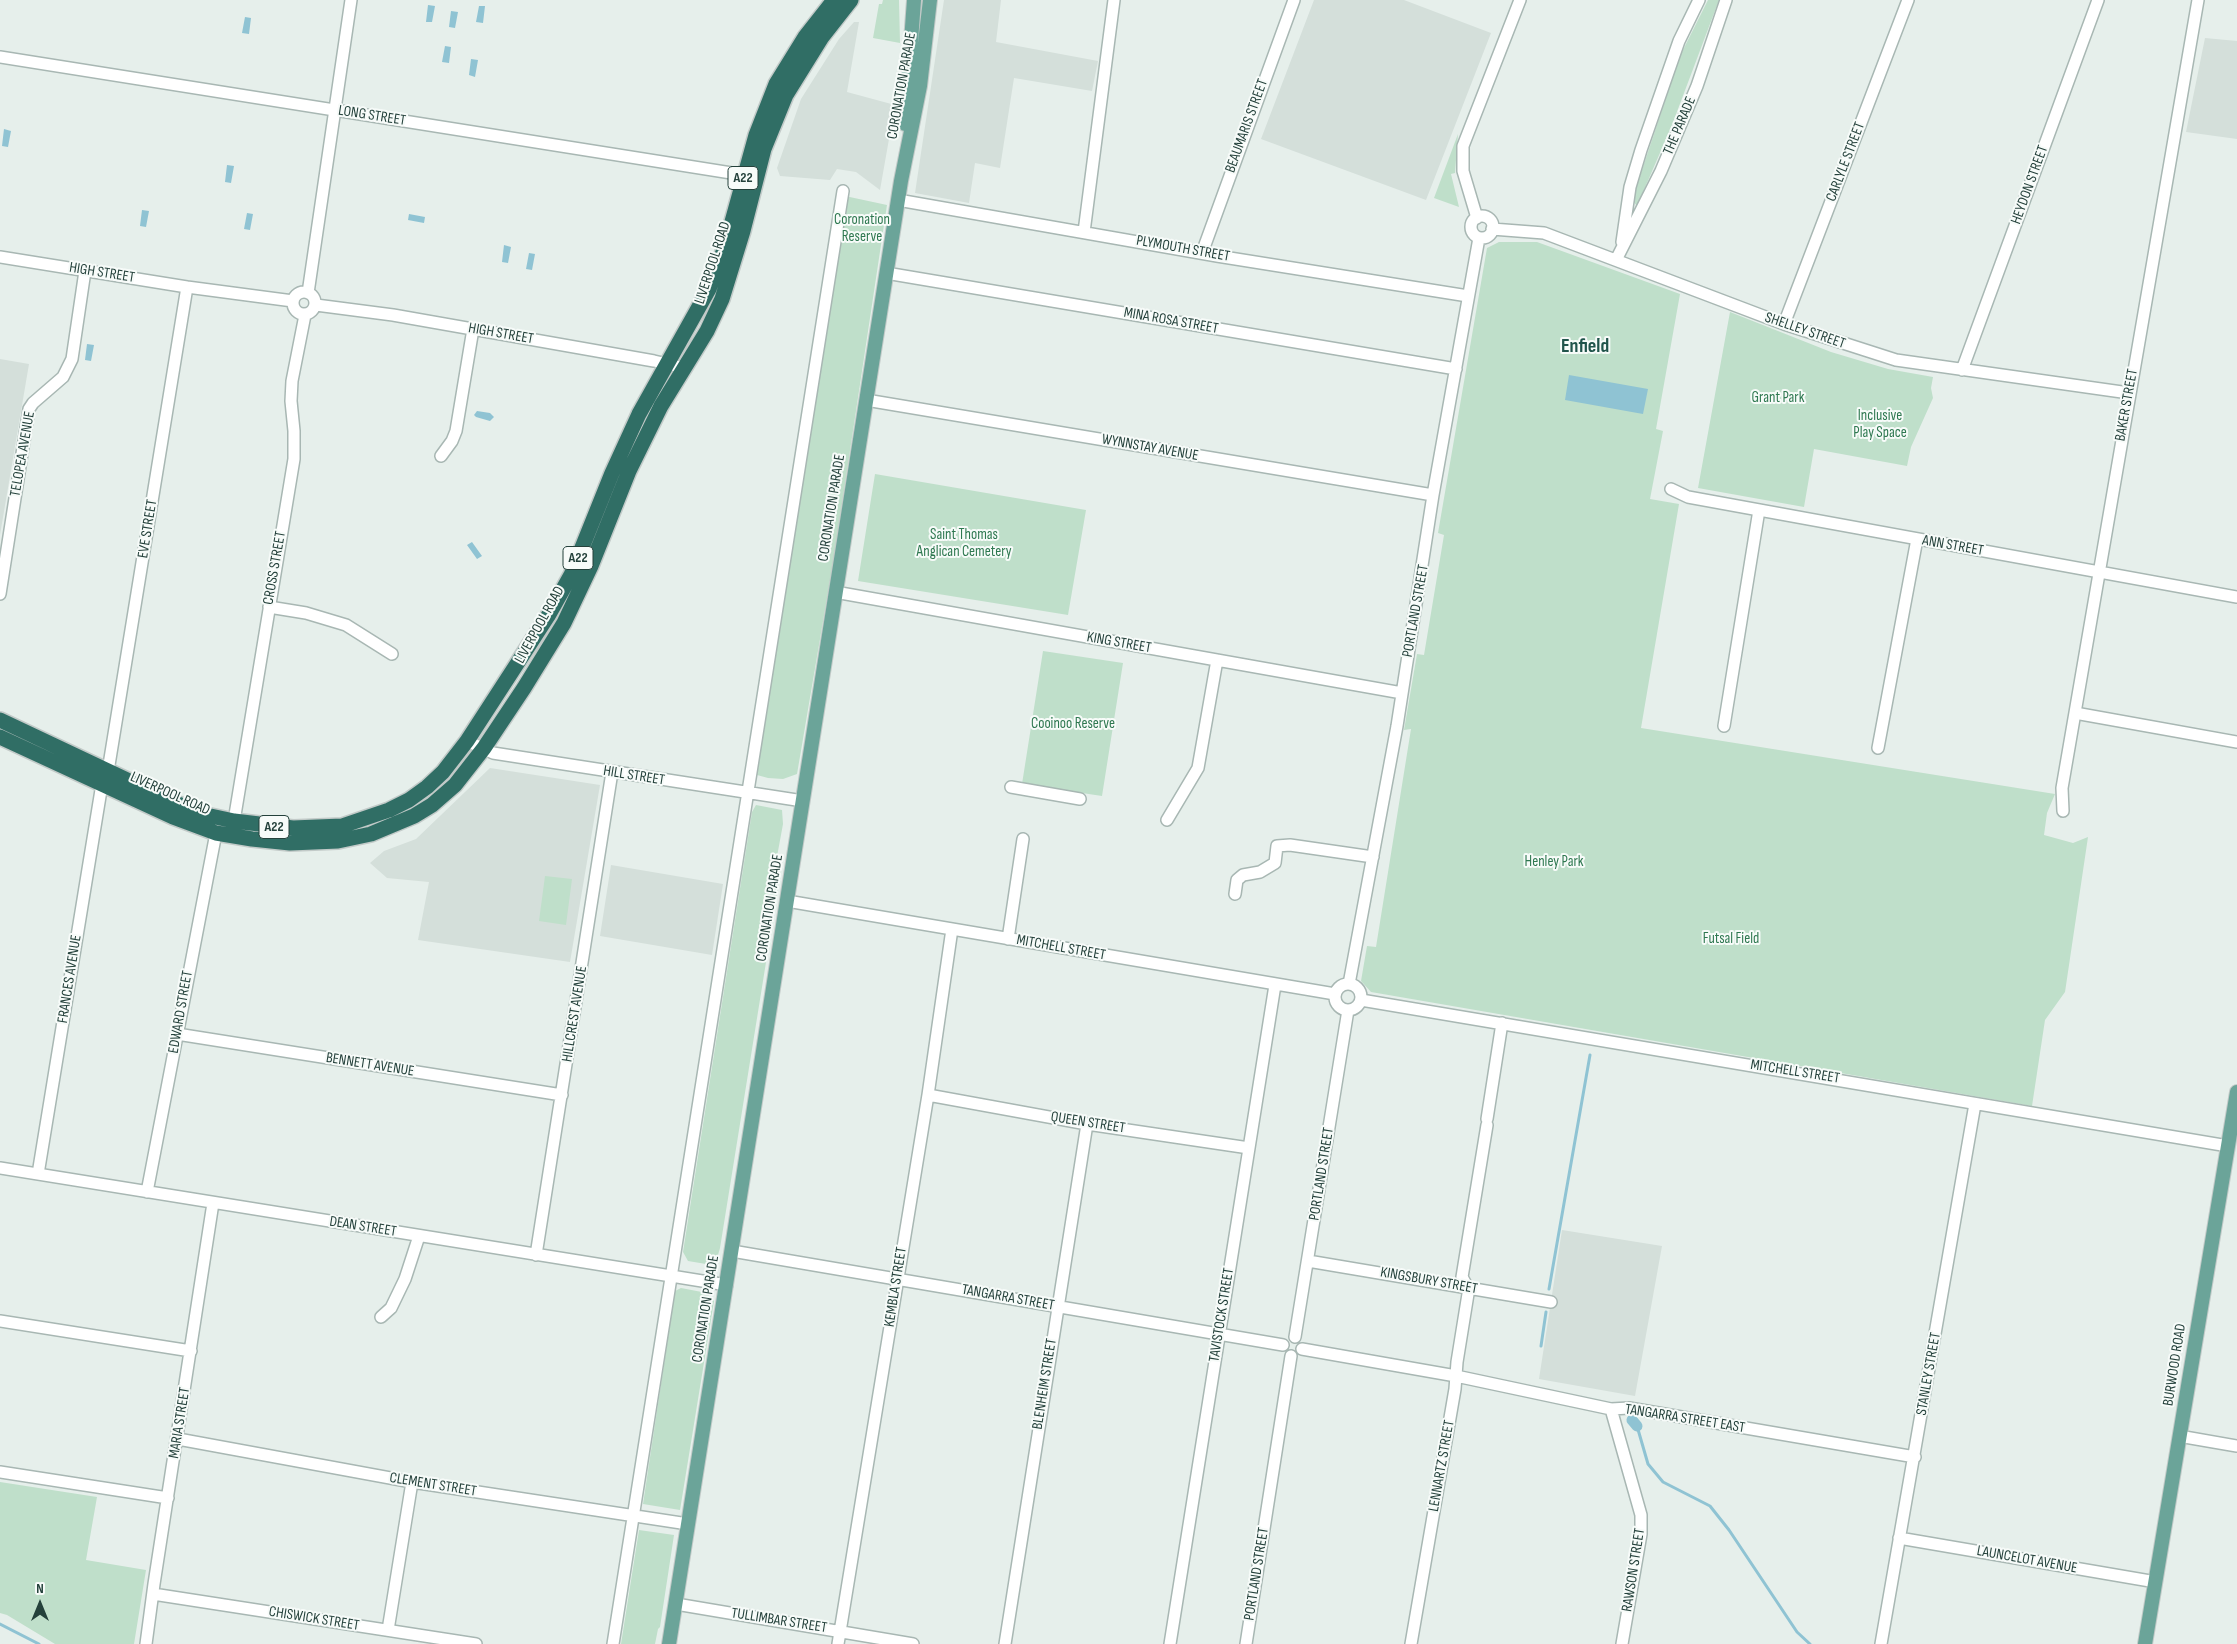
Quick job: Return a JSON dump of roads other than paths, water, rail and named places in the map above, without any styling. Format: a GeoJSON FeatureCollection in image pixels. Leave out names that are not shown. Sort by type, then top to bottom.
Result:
{"type":"FeatureCollection","features":[{"type":"Feature","properties":{"kind":"highway","name":"LIVERPOOL ROAD"},"geometry":{"type":"LineString","coordinates":[[0,737],[206,815],[234,821],[293,828],[342,826],[367,820],[410,800],[428,787],[443,772],[467,741],[548,616],[572,575],[624,445],[667,364],[702,305],[713,281],[725,247],[756,135],[776,84],[805,37],[834,0]]}},
{"type":"Feature","properties":{"kind":"highway","name":"LIVERPOOL ROAD"},"geometry":{"type":"LineString","coordinates":[[0,720],[173,817],[216,833],[290,843],[338,841],[372,834],[414,816],[432,805],[455,785],[484,748],[564,623],[591,566],[629,471],[661,406],[713,320],[729,280],[764,149],[786,95],[822,37],[851,0]]}},
{"type":"Feature","properties":{"kind":"main road"},"geometry":{"type":"LineString","coordinates":[[908,0],[912,20]]}},
{"type":"Feature","properties":{"kind":"main road","name":"CORONATION PARADE"},"geometry":{"type":"LineString","coordinates":[[669,1644],[898,200],[914,0]]}},
{"type":"Feature","properties":{"kind":"main road","name":"CORONATION PARADE"},"geometry":{"type":"LineString","coordinates":[[901,178],[920,86],[930,0]]}},
{"type":"Feature","properties":{"kind":"main road","name":"BURWOOD ROAD"},"geometry":{"type":"LineString","coordinates":[[2145,1644],[2237,1092]]}},
{"type":"Feature","properties":{"kind":"street"},"geometry":{"type":"LineString","coordinates":[[308,293],[351,0]]}},
{"type":"Feature","properties":{"kind":"street"},"geometry":{"type":"LineString","coordinates":[[1084,232],[1114,0]]}},
{"type":"Feature","properties":{"kind":"street","name":"BEAUMARIS STREET"},"geometry":{"type":"LineString","coordinates":[[1202,253],[1294,0]]}},
{"type":"Feature","properties":{"kind":"street"},"geometry":{"type":"LineString","coordinates":[[1477,218],[1465,181],[1463,146],[1520,0]]}},
{"type":"Feature","properties":{"kind":"street","name":"THE PARADE"},"geometry":{"type":"LineString","coordinates":[[1622,246],[1630,187],[1679,41],[1699,0]]}},
{"type":"Feature","properties":{"kind":"street","name":"THE PARADE"},"geometry":{"type":"LineString","coordinates":[[1616,260],[1638,219],[1697,86],[1726,0]]}},
{"type":"Feature","properties":{"kind":"street","name":"CARLYLE STREET"},"geometry":{"type":"LineString","coordinates":[[1784,324],[1908,0]]}},
{"type":"Feature","properties":{"kind":"street","name":"HEYDON STREET"},"geometry":{"type":"LineString","coordinates":[[1962,370],[2098,0]]}},
{"type":"Feature","properties":{"kind":"street","name":"BAKER STREET"},"geometry":{"type":"LineString","coordinates":[[2063,811],[2062,788],[2198,0]]}},
{"type":"Feature","properties":{"kind":"street","name":"LONG STREET"},"geometry":{"type":"LineString","coordinates":[[0,57],[744,175]]}},
{"type":"Feature","properties":{"kind":"street"},"geometry":{"type":"LineString","coordinates":[[613,1644],[635,1516],[843,190]]}},
{"type":"Feature","properties":{"kind":"street","name":"PLYMOUTH STREET"},"geometry":{"type":"LineString","coordinates":[[898,200],[1202,253],[1468,296]]}},
{"type":"Feature","properties":{"kind":"street"},"geometry":{"type":"LineString","coordinates":[[1477,218],[1488,219],[1492,229],[1488,236],[1479,238],[1474,234],[1471,228],[1472,222],[1477,218]]}},
{"type":"Feature","properties":{"kind":"street","name":"SHELLEY STREET"},"geometry":{"type":"LineString","coordinates":[[1492,229],[1544,233],[1784,324],[1881,356],[1962,370],[2130,393]]}},
{"type":"Feature","properties":{"kind":"street","name":"PORTLAND STREET"},"geometry":{"type":"LineString","coordinates":[[1349,984],[1402,693],[1479,238]]}},
{"type":"Feature","properties":{"kind":"street","name":"HIGH STREET"},"geometry":{"type":"LineString","coordinates":[[0,257],[187,287],[293,301]]}},
{"type":"Feature","properties":{"kind":"street","name":"TELOPEA AVENUE"},"geometry":{"type":"LineString","coordinates":[[0,594],[30,409],[33,404],[63,377],[72,359],[86,271]]}},
{"type":"Feature","properties":{"kind":"street","name":"MINA ROSA STREET"},"geometry":{"type":"LineString","coordinates":[[886,273],[1456,369]]}},
{"type":"Feature","properties":{"kind":"street","name":"EVE STREET"},"geometry":{"type":"LineString","coordinates":[[105,778],[187,287]]}},
{"type":"Feature","properties":{"kind":"street"},"geometry":{"type":"LineString","coordinates":[[308,293],[314,297],[316,305],[312,312],[305,315],[295,310],[293,301],[298,294],[308,293]]}},
{"type":"Feature","properties":{"kind":"street","name":"HIGH STREET"},"geometry":{"type":"LineString","coordinates":[[316,305],[472,329],[684,368]]}},
{"type":"Feature","properties":{"kind":"street","name":"CROSS STREET"},"geometry":{"type":"LineString","coordinates":[[234,821],[294,459],[291,401],[292,381],[305,315]]}},
{"type":"Feature","properties":{"kind":"street"},"geometry":{"type":"LineString","coordinates":[[441,456],[452,441],[456,431],[472,329]]}},
{"type":"Feature","properties":{"kind":"street","name":"WYNNSTAY AVENUE"},"geometry":{"type":"LineString","coordinates":[[866,400],[1434,495]]}},
{"type":"Feature","properties":{"kind":"street","name":"ANN STREET"},"geometry":{"type":"LineString","coordinates":[[1671,489],[1688,497],[2237,597]]}},
{"type":"Feature","properties":{"kind":"street"},"geometry":{"type":"LineString","coordinates":[[1724,726],[1759,510]]}},
{"type":"Feature","properties":{"kind":"street"},"geometry":{"type":"LineString","coordinates":[[1878,748],[1916,539]]}},
{"type":"Feature","properties":{"kind":"street","name":"KING STREET"},"geometry":{"type":"LineString","coordinates":[[836,592],[1402,693]]}},
{"type":"Feature","properties":{"kind":"street"},"geometry":{"type":"LineString","coordinates":[[269,607],[313,615],[346,625],[392,654]]}},
{"type":"Feature","properties":{"kind":"street"},"geometry":{"type":"LineString","coordinates":[[1167,820],[1198,768],[1217,660]]}},
{"type":"Feature","properties":{"kind":"street"},"geometry":{"type":"LineString","coordinates":[[2075,713],[2237,742]]}},
{"type":"Feature","properties":{"kind":"street","name":"HILL STREET"},"geometry":{"type":"LineString","coordinates":[[467,741],[493,753],[803,801]]}},
{"type":"Feature","properties":{"kind":"street","name":"HILLCREST AVENUE"},"geometry":{"type":"LineString","coordinates":[[536,1255],[612,772]]}},
{"type":"Feature","properties":{"kind":"street","name":"FRANCES AVENUE"},"geometry":{"type":"LineString","coordinates":[[38,1174],[105,778]]}},
{"type":"Feature","properties":{"kind":"street"},"geometry":{"type":"LineString","coordinates":[[1011,787],[1080,799]]}},
{"type":"Feature","properties":{"kind":"street","name":"EDWARD STREET"},"geometry":{"type":"LineString","coordinates":[[147,1192],[216,833]]}},
{"type":"Feature","properties":{"kind":"street"},"geometry":{"type":"LineString","coordinates":[[1008,938],[1023,838]]}},
{"type":"Feature","properties":{"kind":"street"},"geometry":{"type":"LineString","coordinates":[[1235,894],[1238,880],[1243,875],[1260,872],[1275,863],[1277,846],[1290,845],[1373,857]]}},
{"type":"Feature","properties":{"kind":"street","name":"MITCHELL STREET"},"geometry":{"type":"LineString","coordinates":[[787,901],[1335,994]]}},
{"type":"Feature","properties":{"kind":"street","name":"KEMBLA STREET"},"geometry":{"type":"LineString","coordinates":[[838,1644],[928,1095],[952,929]]}},
{"type":"Feature","properties":{"kind":"street"},"geometry":{"type":"LineString","coordinates":[[1349,984],[1359,989],[1362,1000],[1355,1008],[1348,1010],[1339,1006],[1335,994],[1339,988],[1349,984]]}},
{"type":"Feature","properties":{"kind":"street","name":"TAVISTOCK STREET"},"geometry":{"type":"LineString","coordinates":[[1170,1644],[1275,985]]}},
{"type":"Feature","properties":{"kind":"street","name":"MITCHELL STREET"},"geometry":{"type":"LineString","coordinates":[[1362,1000],[2228,1146]]}},
{"type":"Feature","properties":{"kind":"street","name":"PORTLAND STREET"},"geometry":{"type":"LineString","coordinates":[[1295,1338],[1348,1010]]}},
{"type":"Feature","properties":{"kind":"street","name":"LENNARTZ STREET"},"geometry":{"type":"LineString","coordinates":[[1411,1644],[1456,1376],[1468,1288],[1462,1277],[1502,1023]]}},
{"type":"Feature","properties":{"kind":"street","name":"BENNETT AVENUE"},"geometry":{"type":"LineString","coordinates":[[177,1034],[562,1096]]}},
{"type":"Feature","properties":{"kind":"street","name":"QUEEN STREET"},"geometry":{"type":"LineString","coordinates":[[928,1095],[1087,1124],[1249,1148]]}},
{"type":"Feature","properties":{"kind":"street","name":"STANLEY STREET"},"geometry":{"type":"LineString","coordinates":[[1881,1644],[1975,1104]]}},
{"type":"Feature","properties":{"kind":"street","name":"BLENHEIM STREET"},"geometry":{"type":"LineString","coordinates":[[1005,1644],[1087,1124]]}},
{"type":"Feature","properties":{"kind":"street","name":"DEAN STREET"},"geometry":{"type":"LineString","coordinates":[[0,1168],[727,1285]]}},
{"type":"Feature","properties":{"kind":"street","name":"MARIA STREET"},"geometry":{"type":"LineString","coordinates":[[146,1644],[213,1203]]}},
{"type":"Feature","properties":{"kind":"street"},"geometry":{"type":"LineString","coordinates":[[381,1317],[391,1308],[404,1279],[419,1236]]}},
{"type":"Feature","properties":{"kind":"street","name":"TANGARRA STREET"},"geometry":{"type":"LineString","coordinates":[[732,1251],[1284,1345]]}},
{"type":"Feature","properties":{"kind":"street","name":"KINGSBURY STREET"},"geometry":{"type":"LineString","coordinates":[[1308,1261],[1551,1302]]}},
{"type":"Feature","properties":{"kind":"street"},"geometry":{"type":"LineString","coordinates":[[0,1321],[191,1351]]}},
{"type":"Feature","properties":{"kind":"street"},"geometry":{"type":"LineString","coordinates":[[1295,1338],[1300,1340],[1302,1349],[1298,1355],[1290,1356],[1285,1352],[1284,1345],[1288,1339],[1295,1338]]}},
{"type":"Feature","properties":{"kind":"street"},"geometry":{"type":"LineString","coordinates":[[1302,1349],[1456,1376]]}},
{"type":"Feature","properties":{"kind":"street","name":"PORTLAND STREET"},"geometry":{"type":"LineString","coordinates":[[1246,1644],[1290,1356]]}},
{"type":"Feature","properties":{"kind":"street","name":"TANGARRA STREET EAST"},"geometry":{"type":"LineString","coordinates":[[1456,1376],[1611,1409],[1629,1408],[1915,1457]]}},
{"type":"Feature","properties":{"kind":"street","name":"RAWSON STREET"},"geometry":{"type":"LineString","coordinates":[[1611,1409],[1641,1515],[1641,1534],[1622,1644]]}},
{"type":"Feature","properties":{"kind":"street"},"geometry":{"type":"LineString","coordinates":[[2179,1436],[2237,1446]]}},
{"type":"Feature","properties":{"kind":"street","name":"CLEMENT STREET"},"geometry":{"type":"LineString","coordinates":[[178,1440],[412,1482],[688,1524]]}},
{"type":"Feature","properties":{"kind":"street"},"geometry":{"type":"LineString","coordinates":[[0,1472],[168,1498]]}},
{"type":"Feature","properties":{"kind":"street"},"geometry":{"type":"LineString","coordinates":[[388,1630],[412,1482]]}},
{"type":"Feature","properties":{"kind":"street","name":"LAUNCELOT AVENUE"},"geometry":{"type":"LineString","coordinates":[[1899,1538],[2156,1582]]}},
{"type":"Feature","properties":{"kind":"street","name":"CHISWICK STREET"},"geometry":{"type":"LineString","coordinates":[[153,1594],[476,1644]]}},
{"type":"Feature","properties":{"kind":"street","name":"TULLIMBAR STREET"},"geometry":{"type":"LineString","coordinates":[[676,1604],[913,1644]]}},
{"type":"Feature","properties":{"kind":"water"},"geometry":{"type":"Polygon","coordinates":[[[428,5],[435,6],[432,22],[426,22],[428,5]]]}},
{"type":"Feature","properties":{"kind":"water"},"geometry":{"type":"Polygon","coordinates":[[[479,6],[485,6],[483,23],[476,22],[479,6]]]}},
{"type":"Feature","properties":{"kind":"water"},"geometry":{"type":"Polygon","coordinates":[[[451,11],[458,12],[455,28],[449,27],[451,11]]]}},
{"type":"Feature","properties":{"kind":"water"},"geometry":{"type":"Polygon","coordinates":[[[245,17],[251,18],[249,34],[242,33],[245,17]]]}},
{"type":"Feature","properties":{"kind":"water"},"geometry":{"type":"Polygon","coordinates":[[[445,46],[451,47],[449,63],[442,62],[445,46]]]}},
{"type":"Feature","properties":{"kind":"water"},"geometry":{"type":"Polygon","coordinates":[[[471,59],[478,60],[475,77],[469,75],[471,59]]]}},
{"type":"Feature","properties":{"kind":"water"},"geometry":{"type":"Polygon","coordinates":[[[4,129],[11,131],[8,147],[2,146],[4,129]]]}},
{"type":"Feature","properties":{"kind":"water"},"geometry":{"type":"Polygon","coordinates":[[[227,165],[234,166],[231,183],[225,182],[227,165]]]}},
{"type":"Feature","properties":{"kind":"water"},"geometry":{"type":"Polygon","coordinates":[[[142,210],[149,211],[146,227],[140,226],[142,210]]]}},
{"type":"Feature","properties":{"kind":"water"},"geometry":{"type":"Polygon","coordinates":[[[247,213],[253,214],[250,230],[244,229],[247,213]]]}},
{"type":"Feature","properties":{"kind":"water"},"geometry":{"type":"Polygon","coordinates":[[[409,214],[425,217],[424,223],[408,220],[409,214]]]}},
{"type":"Feature","properties":{"kind":"water"},"geometry":{"type":"Polygon","coordinates":[[[504,245],[511,247],[508,263],[502,262],[504,245]]]}},
{"type":"Feature","properties":{"kind":"water"},"geometry":{"type":"Polygon","coordinates":[[[529,253],[535,254],[532,270],[526,269],[529,253]]]}},
{"type":"Feature","properties":{"kind":"water"},"geometry":{"type":"Polygon","coordinates":[[[87,344],[94,345],[91,361],[85,360],[87,344]]]}},
{"type":"Feature","properties":{"kind":"water"},"geometry":{"type":"Polygon","coordinates":[[[1569,375],[1648,389],[1643,414],[1565,400],[1569,375]]]}},
{"type":"Feature","properties":{"kind":"water"},"geometry":{"type":"Polygon","coordinates":[[[477,411],[490,413],[494,417],[490,421],[476,417],[474,415],[477,411]]]}},
{"type":"Feature","properties":{"kind":"water"},"geometry":{"type":"Polygon","coordinates":[[[472,542],[482,556],[477,559],[467,545],[472,542]]]}},
{"type":"Feature","properties":{"kind":"waterway"},"geometry":{"type":"LineString","coordinates":[[1549,1289],[1590,1055]]}},
{"type":"Feature","properties":{"kind":"waterway"},"geometry":{"type":"LineString","coordinates":[[1541,1346],[1546,1312]]}},
{"type":"Feature","properties":{"kind":"waterway"},"geometry":{"type":"LineString","coordinates":[[1632,1420],[1637,1426]]}},
{"type":"Feature","properties":{"kind":"waterway"},"geometry":{"type":"LineString","coordinates":[[1637,1426],[1648,1464],[1663,1482],[1710,1506],[1729,1530],[1797,1632],[1810,1644]]}},
{"type":"Feature","properties":{"kind":"waterway"},"geometry":{"type":"LineString","coordinates":[[0,1624],[39,1644]]}},
{"type":"Feature","properties":{"kind":"district","name":"Enfield"},"geometry":{"type":"Point","coordinates":[1585,347]}},
{"type":"Feature","properties":{"kind":"park label","name":"Coronation Reserve"},"geometry":{"type":"Point","coordinates":[862,228]}},
{"type":"Feature","properties":{"kind":"park label","name":"Grant Park"},"geometry":{"type":"Point","coordinates":[1778,398]}},
{"type":"Feature","properties":{"kind":"park label","name":"Inclusive Play Space"},"geometry":{"type":"Point","coordinates":[1880,424]}},
{"type":"Feature","properties":{"kind":"park label","name":"Saint Thomas Anglican Cemetery"},"geometry":{"type":"Point","coordinates":[964,544]}},
{"type":"Feature","properties":{"kind":"park label","name":"Cooinoo Reserve"},"geometry":{"type":"Point","coordinates":[1073,724]}},
{"type":"Feature","properties":{"kind":"park label","name":"Henley Park"},"geometry":{"type":"Point","coordinates":[1554,862]}},
{"type":"Feature","properties":{"kind":"park label","name":"Futsal Field"},"geometry":{"type":"Point","coordinates":[1731,939]}}]}
